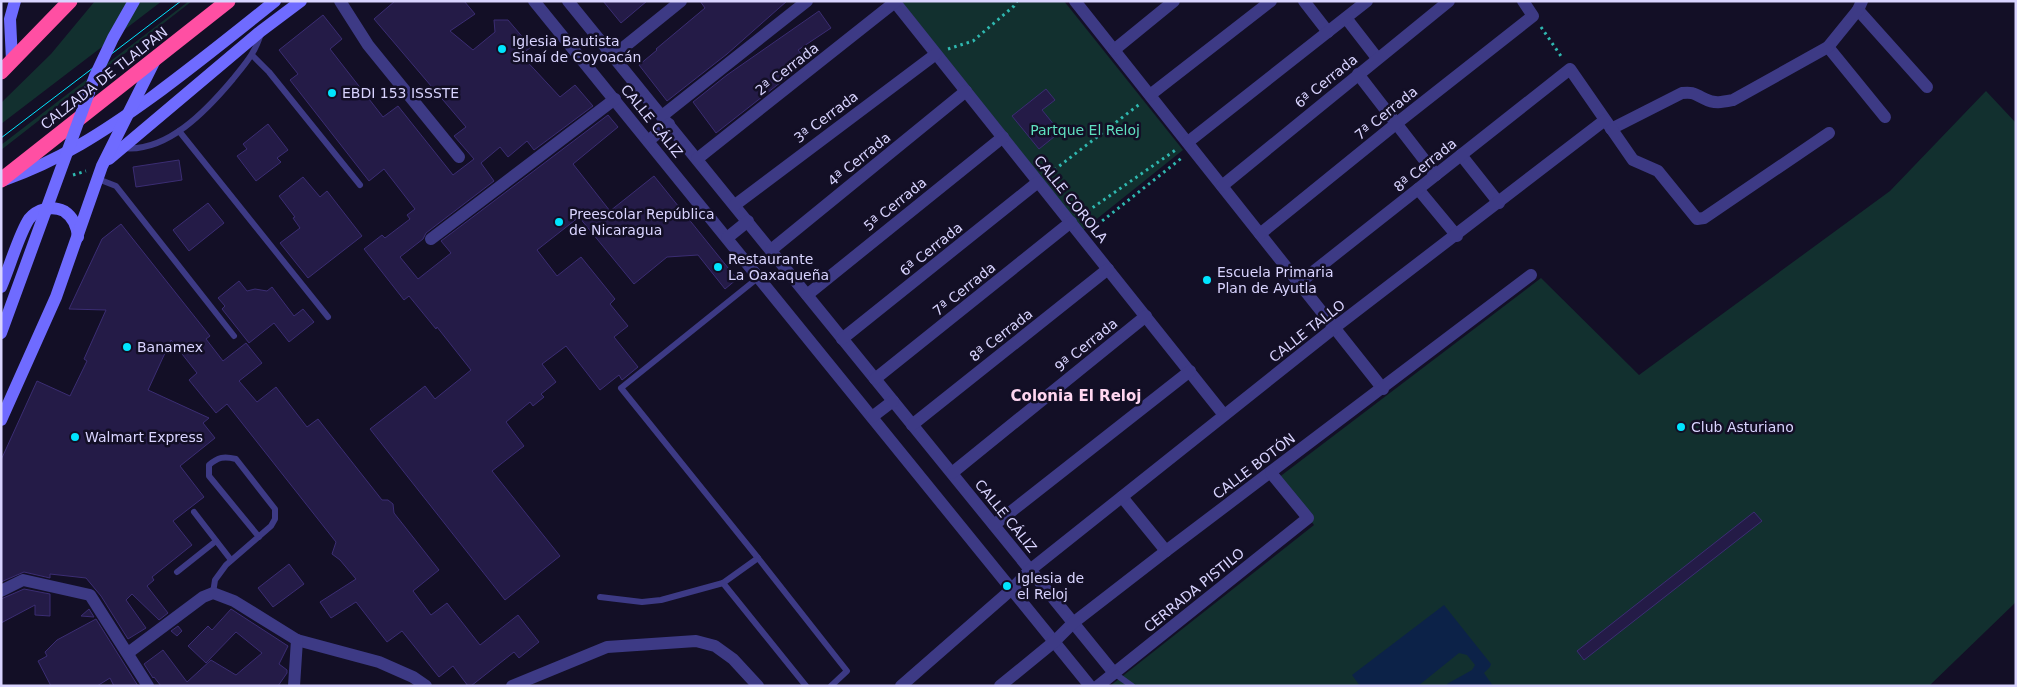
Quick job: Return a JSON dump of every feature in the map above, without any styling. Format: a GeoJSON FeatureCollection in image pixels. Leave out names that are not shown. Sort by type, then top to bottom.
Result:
{"type":"FeatureCollection","features":[{"type":"Feature","properties":{"kind":"highway"},"geometry":{"type":"LineString","coordinates":[[1,72],[70,1]]}},
{"type":"Feature","properties":{"kind":"highway","name":"CALZADA DE TLALPAN"},"geometry":{"type":"LineString","coordinates":[[1,181],[228,1]]}},
{"type":"Feature","properties":{"kind":"main road"},"geometry":{"type":"LineString","coordinates":[[12,61],[10,18],[15,1]]}},
{"type":"Feature","properties":{"kind":"main road"},"geometry":{"type":"LineString","coordinates":[[1,333],[95,76],[113,38],[134,1]]}},
{"type":"Feature","properties":{"kind":"main road"},"geometry":{"type":"LineString","coordinates":[[1,181],[29,171],[87,142],[203,60],[275,1]]}},
{"type":"Feature","properties":{"kind":"main road"},"geometry":{"type":"LineString","coordinates":[[102,166],[261,31],[301,1]]}},
{"type":"Feature","properties":{"kind":"main road"},"geometry":{"type":"LineString","coordinates":[[1,420],[56,297],[102,166],[156,57]]}},
{"type":"Feature","properties":{"kind":"main road"},"geometry":{"type":"LineString","coordinates":[[1,287],[26,226],[33,215],[52,208],[65,212],[75,223],[78,237]]}},
{"type":"Feature","properties":{"kind":"street"},"geometry":{"type":"LineString","coordinates":[[340,1],[368,45],[459,157]]}},
{"type":"Feature","properties":{"kind":"street","name":"CALLE CÁLIZ"},"geometry":{"type":"LineString","coordinates":[[534,1],[1090,686]]}},
{"type":"Feature","properties":{"kind":"street","name":"CALLE CÁLIZ"},"geometry":{"type":"LineString","coordinates":[[568,1],[1114,673]]}},
{"type":"Feature","properties":{"kind":"street"},"geometry":{"type":"LineString","coordinates":[[613,56],[681,1]]}},
{"type":"Feature","properties":{"kind":"street"},"geometry":{"type":"LineString","coordinates":[[648,140],[665,120],[807,1]]}},
{"type":"Feature","properties":{"kind":"street"},"geometry":{"type":"LineString","coordinates":[[1075,1],[1383,389]]}},
{"type":"Feature","properties":{"kind":"street"},"geometry":{"type":"LineString","coordinates":[[1114,50],[1174,1]]}},
{"type":"Feature","properties":{"kind":"street"},"geometry":{"type":"LineString","coordinates":[[1150,95],[1271,1]]}},
{"type":"Feature","properties":{"kind":"street"},"geometry":{"type":"LineString","coordinates":[[1304,1],[1328,32]]}},
{"type":"Feature","properties":{"kind":"street"},"geometry":{"type":"LineString","coordinates":[[1190,145],[1367,1]]}},
{"type":"Feature","properties":{"kind":"street","name":"6ª Cerrada"},"geometry":{"type":"LineString","coordinates":[[1222,186],[1449,1]]}},
{"type":"Feature","properties":{"kind":"street"},"geometry":{"type":"LineString","coordinates":[[1523,1],[1533,16]]}},
{"type":"Feature","properties":{"kind":"street","name":"CALLE COROLA"},"geometry":{"type":"LineString","coordinates":[[894,2],[1224,415]]}},
{"type":"Feature","properties":{"kind":"street","name":"2ª Cerrada"},"geometry":{"type":"LineString","coordinates":[[697,159],[894,2]]}},
{"type":"Feature","properties":{"kind":"street"},"geometry":{"type":"LineString","coordinates":[[1886,117],[1828,46],[1860,6],[1927,87]]}},
{"type":"Feature","properties":{"kind":"street","name":"7ª Cerrada"},"geometry":{"type":"LineString","coordinates":[[1260,234],[1397,122],[1533,16]]}},
{"type":"Feature","properties":{"kind":"street"},"geometry":{"type":"LineString","coordinates":[[1346,18],[1377,58]]}},
{"type":"Feature","properties":{"kind":"street","name":"CALLE TALLO"},"geometry":{"type":"LineString","coordinates":[[901,686],[1012,589],[1030,570],[1224,415],[1334,328],[1499,203],[1608,124],[1682,93],[1693,92],[1706,100],[1719,103],[1733,100],[1828,46]]}},
{"type":"Feature","properties":{"kind":"street","name":"3ª Cerrada"},"geometry":{"type":"LineString","coordinates":[[735,205],[936,54]]}},
{"type":"Feature","properties":{"kind":"street"},"geometry":{"type":"LineString","coordinates":[[1570,69],[1633,160],[1658,171],[1690,213],[1697,219],[1704,218],[1830,134]]}},
{"type":"Feature","properties":{"kind":"street","name":"8ª Cerrada"},"geometry":{"type":"LineString","coordinates":[[1299,283],[1570,69]]}},
{"type":"Feature","properties":{"kind":"street"},"geometry":{"type":"LineString","coordinates":[[1358,74],[1397,122],[1436,175]]}},
{"type":"Feature","properties":{"kind":"street","name":"4ª Cerrada"},"geometry":{"type":"LineString","coordinates":[[771,250],[966,91]]}},
{"type":"Feature","properties":{"kind":"street"},"geometry":{"type":"LineString","coordinates":[[431,239],[615,99]]}},
{"type":"Feature","properties":{"kind":"street","name":"5ª Cerrada"},"geometry":{"type":"LineString","coordinates":[[807,295],[1003,137]]}},
{"type":"Feature","properties":{"kind":"street"},"geometry":{"type":"LineString","coordinates":[[1460,155],[1499,203]]}},
{"type":"Feature","properties":{"kind":"street","name":"6ª Cerrada"},"geometry":{"type":"LineString","coordinates":[[842,339],[1038,182]]}},
{"type":"Feature","properties":{"kind":"street"},"geometry":{"type":"LineString","coordinates":[[1418,190],[1457,236]]}},
{"type":"Feature","properties":{"kind":"street"},"geometry":{"type":"LineString","coordinates":[[727,238],[748,221]]}},
{"type":"Feature","properties":{"kind":"street","name":"7ª Cerrada"},"geometry":{"type":"LineString","coordinates":[[875,379],[1071,222]]}},
{"type":"Feature","properties":{"kind":"street","name":"8ª Cerrada"},"geometry":{"type":"LineString","coordinates":[[912,425],[1108,269]]}},
{"type":"Feature","properties":{"kind":"street","name":"CALLE BOTÓN"},"geometry":{"type":"LineString","coordinates":[[1000,686],[1055,642],[1073,623],[1166,551],[1531,276]]}},
{"type":"Feature","properties":{"kind":"street","name":"9ª Cerrada"},"geometry":{"type":"LineString","coordinates":[[952,473],[1146,316]]}},
{"type":"Feature","properties":{"kind":"street"},"geometry":{"type":"LineString","coordinates":[[994,525],[1190,371]]}},
{"type":"Feature","properties":{"kind":"street"},"geometry":{"type":"LineString","coordinates":[[872,417],[893,401]]}},
{"type":"Feature","properties":{"kind":"street","name":"CERRADA PISTILO"},"geometry":{"type":"LineString","coordinates":[[1098,686],[1308,518],[1271,473]]}},
{"type":"Feature","properties":{"kind":"street"},"geometry":{"type":"LineString","coordinates":[[1122,498],[1166,551]]}},
{"type":"Feature","properties":{"kind":"street"},"geometry":{"type":"LineString","coordinates":[[1,591],[23,580],[90,595],[148,686]]}},
{"type":"Feature","properties":{"kind":"street"},"geometry":{"type":"LineString","coordinates":[[128,652],[203,597],[213,593],[234,602],[297,640],[380,662],[413,677],[426,686]]}},
{"type":"Feature","properties":{"kind":"street"},"geometry":{"type":"LineString","coordinates":[[294,686],[297,640]]}},
{"type":"Feature","properties":{"kind":"street"},"geometry":{"type":"LineString","coordinates":[[512,686],[607,647],[696,641],[715,646],[733,658],[758,686]]}},
{"type":"Feature","properties":{"kind":"lane"},"geometry":{"type":"LineString","coordinates":[[121,148],[133,149],[148,145],[178,131],[211,105],[252,55],[261,31]]}},
{"type":"Feature","properties":{"kind":"lane"},"geometry":{"type":"LineString","coordinates":[[252,55],[269,72],[360,185]]}},
{"type":"Feature","properties":{"kind":"lane"},"geometry":{"type":"LineString","coordinates":[[178,131],[328,317]]}},
{"type":"Feature","properties":{"kind":"lane"},"geometry":{"type":"LineString","coordinates":[[98,179],[116,186],[234,336]]}},
{"type":"Feature","properties":{"kind":"lane"},"geometry":{"type":"LineString","coordinates":[[759,277],[620,388],[847,671],[831,686]]}},
{"type":"Feature","properties":{"kind":"lane"},"geometry":{"type":"LineString","coordinates":[[213,593],[215,580],[231,560],[271,526],[275,519],[275,509],[236,459],[217,458],[209,465],[209,476],[259,536]]}},
{"type":"Feature","properties":{"kind":"lane"},"geometry":{"type":"LineString","coordinates":[[194,512],[231,560]]}},
{"type":"Feature","properties":{"kind":"lane"},"geometry":{"type":"LineString","coordinates":[[177,572],[216,541]]}},
{"type":"Feature","properties":{"kind":"lane"},"geometry":{"type":"LineString","coordinates":[[600,597],[642,602],[661,600],[723,583],[758,558]]}},
{"type":"Feature","properties":{"kind":"lane"},"geometry":{"type":"LineString","coordinates":[[723,583],[806,686]]}},
{"type":"Feature","properties":{"kind":"lane"},"geometry":{"type":"LineString","coordinates":[[1114,673],[1132,686]]}},
{"type":"Feature","properties":{"kind":"path"},"geometry":{"type":"LineString","coordinates":[[936,54],[973,41],[1018,1]]}},
{"type":"Feature","properties":{"kind":"path"},"geometry":{"type":"LineString","coordinates":[[1533,16],[1570,69]]}},
{"type":"Feature","properties":{"kind":"path"},"geometry":{"type":"LineString","coordinates":[[1038,182],[1150,95]]}},
{"type":"Feature","properties":{"kind":"path"},"geometry":{"type":"LineString","coordinates":[[1071,222],[1190,145]]}},
{"type":"Feature","properties":{"kind":"path"},"geometry":{"type":"LineString","coordinates":[[1082,236],[1190,145]]}},
{"type":"Feature","properties":{"kind":"green space"},"geometry":{"type":"Polygon","coordinates":[[[95,1],[162,1],[1,124],[1,103],[51,54],[95,1]]]}},
{"type":"Feature","properties":{"kind":"green space"},"geometry":{"type":"Polygon","coordinates":[[[189,1],[192,1],[1,150],[1,145],[189,1]]]}},
{"type":"Feature","properties":{"kind":"green space","name":"Partque El Reloj"},"geometry":{"type":"Polygon","coordinates":[[[901,1],[1064,1],[1183,150],[1083,230],[901,1]]]}},
{"type":"Feature","properties":{"kind":"green space","name":"Club Asturiano"},"geometry":{"type":"Polygon","coordinates":[[[1986,91],[2016,123],[2016,602],[1929,686],[1110,686],[1314,525],[1278,478],[1541,278],[1639,375],[1890,191],[1986,91]]]}},
{"type":"Feature","properties":{"kind":"water"},"geometry":{"type":"Polygon","coordinates":[[[1444,605],[1491,664],[1484,673],[1493,686],[1448,686],[1447,684],[1472,670],[1475,665],[1467,655],[1459,653],[1418,686],[1360,686],[1352,675],[1444,605]]]}},
{"type":"Feature","properties":{"kind":"building"},"geometry":{"type":"Polygon","coordinates":[[[395,1],[464,1],[475,14],[450,31],[473,50],[495,32],[494,20],[508,20],[531,47],[521,55],[560,97],[575,85],[593,106],[534,150],[527,141],[508,157],[500,147],[481,163],[494,181],[426,233],[423,239],[400,257],[418,279],[451,253],[441,241],[608,115],[618,127],[573,164],[610,211],[654,176],[737,279],[725,289],[698,255],[667,257],[634,284],[579,217],[537,250],[557,276],[581,257],[615,299],[610,304],[628,326],[614,337],[638,367],[622,380],[619,375],[600,390],[566,346],[542,364],[556,382],[541,394],[544,397],[533,406],[530,402],[506,422],[524,446],[492,471],[560,556],[505,600],[370,429],[425,386],[435,399],[471,370],[437,327],[436,329],[409,296],[404,300],[364,249],[382,235],[385,238],[410,219],[407,215],[415,209],[384,169],[369,181],[290,80],[298,74],[279,50],[323,15],[342,39],[330,49],[383,117],[398,106],[453,175],[474,159],[454,136],[466,127],[374,19],[395,1]]]}},
{"type":"Feature","properties":{"kind":"building"},"geometry":{"type":"Polygon","coordinates":[[[603,1],[647,1],[621,23],[603,1]]]}},
{"type":"Feature","properties":{"kind":"building"},"geometry":{"type":"Polygon","coordinates":[[[700,1],[787,1],[727,54],[667,101],[639,65],[705,8],[700,1]]]}},
{"type":"Feature","properties":{"kind":"building"},"geometry":{"type":"Polygon","coordinates":[[[819,11],[831,28],[798,50],[802,55],[785,68],[790,75],[716,133],[693,102],[727,75],[819,11]]]}},
{"type":"Feature","properties":{"kind":"building"},"geometry":{"type":"Polygon","coordinates":[[[1046,89],[1055,100],[1042,110],[1060,132],[1039,149],[1012,116],[1046,89]]]}},
{"type":"Feature","properties":{"kind":"building"},"geometry":{"type":"Polygon","coordinates":[[[268,124],[288,150],[277,158],[281,162],[256,181],[237,156],[247,149],[243,144],[268,124]]]}},
{"type":"Feature","properties":{"kind":"building"},"geometry":{"type":"Polygon","coordinates":[[[179,160],[182,180],[136,187],[133,167],[179,160]]]}},
{"type":"Feature","properties":{"kind":"building"},"geometry":{"type":"Polygon","coordinates":[[[303,177],[320,197],[327,191],[362,236],[308,278],[280,243],[300,228],[293,218],[295,217],[279,196],[303,177]]]}},
{"type":"Feature","properties":{"kind":"building"},"geometry":{"type":"Polygon","coordinates":[[[208,203],[224,223],[189,251],[173,230],[208,203]]]}},
{"type":"Feature","properties":{"kind":"building"},"geometry":{"type":"Polygon","coordinates":[[[121,224],[210,336],[206,339],[223,361],[246,343],[262,363],[239,381],[257,402],[276,387],[307,427],[318,419],[382,500],[388,500],[393,504],[394,513],[439,570],[413,591],[431,615],[447,603],[480,645],[518,615],[539,642],[519,658],[514,652],[471,686],[468,686],[453,666],[439,677],[402,631],[387,642],[356,602],[331,618],[320,602],[356,579],[340,560],[332,554],[336,542],[227,404],[216,413],[189,380],[197,373],[171,340],[148,390],[209,418],[203,423],[215,438],[180,466],[204,497],[173,521],[192,545],[152,577],[154,580],[147,586],[168,613],[159,620],[132,594],[126,600],[146,628],[128,639],[101,596],[86,578],[50,574],[50,578],[24,572],[1,582],[1,460],[37,381],[70,396],[87,361],[84,359],[106,310],[69,309],[102,239],[121,224]]]}},
{"type":"Feature","properties":{"kind":"building"},"geometry":{"type":"Polygon","coordinates":[[[239,281],[247,291],[255,289],[267,291],[272,287],[294,316],[303,309],[314,322],[289,342],[274,323],[249,343],[222,309],[225,306],[218,298],[239,281]]]}},
{"type":"Feature","properties":{"kind":"building"},"geometry":{"type":"Polygon","coordinates":[[[1754,512],[1762,521],[1584,660],[1577,651],[1754,512]]]}},
{"type":"Feature","properties":{"kind":"building"},"geometry":{"type":"Polygon","coordinates":[[[289,564],[304,584],[273,607],[258,588],[289,564]]]}},
{"type":"Feature","properties":{"kind":"building"},"geometry":{"type":"Polygon","coordinates":[[[24,589],[50,594],[50,616],[35,615],[35,605],[1,623],[1,599],[24,589]]]}},
{"type":"Feature","properties":{"kind":"building"},"geometry":{"type":"Polygon","coordinates":[[[89,609],[94,617],[81,616],[89,609]]]}},
{"type":"Feature","properties":{"kind":"building"},"geometry":{"type":"Polygon","coordinates":[[[231,609],[288,646],[279,664],[287,670],[287,673],[278,686],[161,686],[153,678],[144,664],[163,650],[187,682],[211,660],[236,675],[262,653],[236,632],[206,663],[188,646],[208,626],[212,630],[231,609]]]}},
{"type":"Feature","properties":{"kind":"building"},"geometry":{"type":"Polygon","coordinates":[[[96,619],[138,686],[114,686],[110,678],[97,686],[51,686],[38,661],[47,656],[45,652],[57,640],[96,619]]]}},
{"type":"Feature","properties":{"kind":"building"},"geometry":{"type":"Polygon","coordinates":[[[178,626],[182,631],[177,636],[171,631],[178,626]]]}},
{"type":"Feature","properties":{"kind":"tram line"},"geometry":{"type":"LineString","coordinates":[[1,138],[181,1]]}},
{"type":"Feature","properties":{"kind":"place","name":"Iglesia Bautista Sinaí de Coyoacán"},"geometry":{"type":"Point","coordinates":[502,49]}},
{"type":"Feature","properties":{"kind":"place","name":"EBDI 153 ISSSTE"},"geometry":{"type":"Point","coordinates":[332,93]}},
{"type":"Feature","properties":{"kind":"place","name":"Preescolar República de Nicaragua"},"geometry":{"type":"Point","coordinates":[559,222]}},
{"type":"Feature","properties":{"kind":"place","name":"Restaurante La Oaxaqueña"},"geometry":{"type":"Point","coordinates":[718,267]}},
{"type":"Feature","properties":{"kind":"place","name":"Escuela Primaria Plan de Ayutla"},"geometry":{"type":"Point","coordinates":[1207,280]}},
{"type":"Feature","properties":{"kind":"place","name":"Banamex"},"geometry":{"type":"Point","coordinates":[127,347]}},
{"type":"Feature","properties":{"kind":"place","name":"Club Asturiano"},"geometry":{"type":"Point","coordinates":[1681,427]}},
{"type":"Feature","properties":{"kind":"place","name":"Walmart Express"},"geometry":{"type":"Point","coordinates":[75,437]}},
{"type":"Feature","properties":{"kind":"place","name":"Iglesia de el Reloj"},"geometry":{"type":"Point","coordinates":[1007,586]}},
{"type":"Feature","properties":{"kind":"district","name":"Colonia El Reloj"},"geometry":{"type":"Point","coordinates":[1076,396]}}]}
